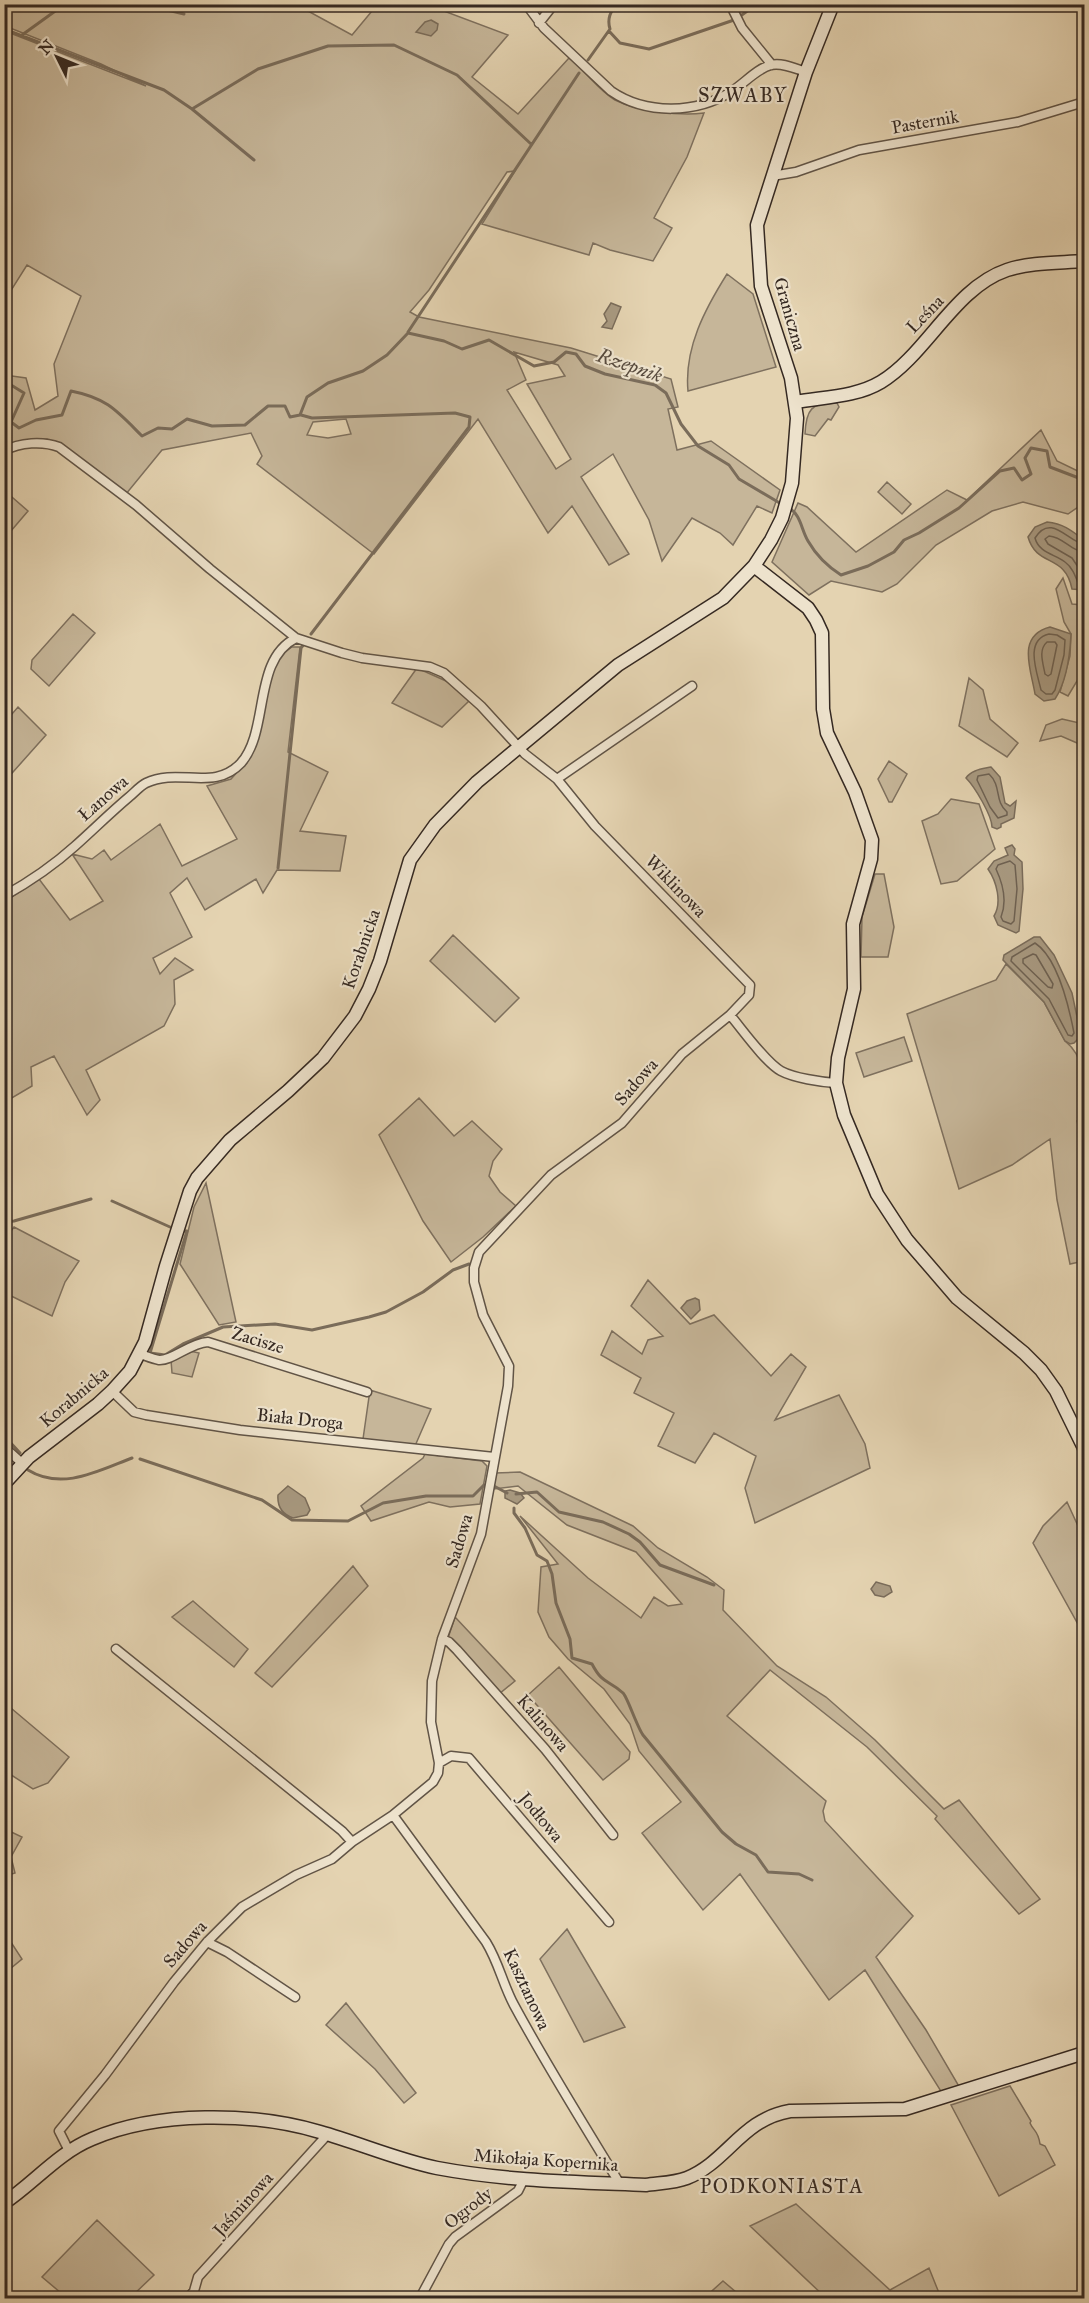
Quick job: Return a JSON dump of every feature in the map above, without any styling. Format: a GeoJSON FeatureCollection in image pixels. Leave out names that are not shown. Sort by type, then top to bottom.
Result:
{"type":"FeatureCollection","features":[{"type":"Feature","properties":{"kind":"street"},"geometry":{"type":"LineString","coordinates":[[526,4],[539,23],[611,91],[623,100],[645,106],[682,108],[703,106],[731,92],[772,65],[782,65],[806,72]]}},
{"type":"Feature","properties":{"kind":"street"},"geometry":{"type":"LineString","coordinates":[[539,23],[554,4]]}},
{"type":"Feature","properties":{"kind":"street"},"geometry":{"type":"LineString","coordinates":[[730,4],[742,28],[772,65]]}},
{"type":"Feature","properties":{"kind":"street","name":"Graniczna"},"geometry":{"type":"LineString","coordinates":[[794,464],[797,434],[796,402],[791,378],[761,286],[757,225],[806,72],[833,4]]}},
{"type":"Feature","properties":{"kind":"street","name":"Pasternik"},"geometry":{"type":"LineString","coordinates":[[772,176],[796,172],[859,150],[1018,122],[1084,102]]}},
{"type":"Feature","properties":{"kind":"street","name":"Leśna"},"geometry":{"type":"LineString","coordinates":[[796,402],[852,393],[882,381],[900,366],[971,293],[997,274],[1019,267],[1084,261]]}},
{"type":"Feature","properties":{"kind":"street"},"geometry":{"type":"LineString","coordinates":[[4,451],[34,444],[48,443],[59,447],[136,505],[210,569],[296,638],[362,658],[430,667],[444,673],[475,700],[519,748]]}},
{"type":"Feature","properties":{"kind":"street","name":"Korabnicka"},"geometry":{"type":"LineString","coordinates":[[4,1484],[22,1464],[112,1391],[130,1371],[140,1354],[190,1191],[197,1178],[230,1140],[307,1074],[355,1016],[380,961],[405,873],[418,847],[435,825],[477,782],[618,664],[723,598],[754,566],[782,518],[790,492],[794,464]]}},
{"type":"Feature","properties":{"kind":"street"},"geometry":{"type":"LineString","coordinates":[[754,566],[808,608],[822,633],[823,709],[828,733],[855,792],[872,840],[871,859],[853,924],[854,989],[838,1058],[836,1083],[844,1115],[867,1171],[891,1218],[919,1255],[957,1298],[1024,1353],[1041,1370],[1056,1391],[1084,1448]]}},
{"type":"Feature","properties":{"kind":"street","name":"Łanowa"},"geometry":{"type":"LineString","coordinates":[[4,896],[58,860],[146,783],[171,777],[217,778],[229,774],[242,762],[251,747],[272,666],[282,648],[296,638]]}},
{"type":"Feature","properties":{"kind":"street"},"geometry":{"type":"LineString","coordinates":[[557,779],[692,686]]}},
{"type":"Feature","properties":{"kind":"street","name":"Wiklinowa"},"geometry":{"type":"LineString","coordinates":[[519,748],[557,779],[595,826],[750,985],[749,995],[730,1015]]}},
{"type":"Feature","properties":{"kind":"street"},"geometry":{"type":"LineString","coordinates":[[730,1015],[780,1070],[822,1082],[836,1083]]}},
{"type":"Feature","properties":{"kind":"street","name":"Sadowa"},"geometry":{"type":"LineString","coordinates":[[69,2151],[59,2131],[207,1942],[242,1907],[296,1875],[332,1859],[351,1842],[393,1815],[433,1782],[438,1773],[439,1763],[431,1722],[432,1682],[442,1640],[481,1534],[509,1366],[483,1314],[474,1282],[474,1268],[479,1252],[551,1175],[622,1123],[682,1054],[730,1015]]}},
{"type":"Feature","properties":{"kind":"street","name":"Zacisze"},"geometry":{"type":"LineString","coordinates":[[140,1354],[158,1360],[166,1359],[189,1346],[208,1342],[367,1392]]}},
{"type":"Feature","properties":{"kind":"street","name":"Biała Droga"},"geometry":{"type":"LineString","coordinates":[[112,1391],[134,1412],[240,1430],[494,1457]]}},
{"type":"Feature","properties":{"kind":"street"},"geometry":{"type":"LineString","coordinates":[[4,1447],[22,1464]]}},
{"type":"Feature","properties":{"kind":"street","name":"Kalinowa"},"geometry":{"type":"LineString","coordinates":[[442,1640],[452,1644],[534,1736],[613,1835]]}},
{"type":"Feature","properties":{"kind":"street"},"geometry":{"type":"LineString","coordinates":[[116,1649],[342,1831],[351,1842]]}},
{"type":"Feature","properties":{"kind":"street","name":"Jodłowa"},"geometry":{"type":"LineString","coordinates":[[439,1763],[451,1756],[470,1758],[609,1922]]}},
{"type":"Feature","properties":{"kind":"street","name":"Kasztanowa"},"geometry":{"type":"LineString","coordinates":[[393,1815],[486,1942],[497,1961],[510,1997],[539,2051],[620,2184]]}},
{"type":"Feature","properties":{"kind":"street"},"geometry":{"type":"LineString","coordinates":[[207,1942],[227,1952],[295,1997]]}},
{"type":"Feature","properties":{"kind":"street","name":"Mikołaja Kopernika"},"geometry":{"type":"LineString","coordinates":[[4,2203],[69,2151],[91,2139],[123,2128],[178,2120],[247,2119],[284,2124],[328,2134],[433,2167],[500,2178],[620,2184],[646,2184],[686,2179],[704,2169],[744,2132],[776,2113],[905,2109],[1084,2053]]}},
{"type":"Feature","properties":{"kind":"street","name":"Jaśminowa"},"geometry":{"type":"LineString","coordinates":[[188,2298],[194,2291],[198,2277],[328,2134]]}},
{"type":"Feature","properties":{"kind":"street","name":"Ogrody"},"geometry":{"type":"LineString","coordinates":[[420,2298],[455,2236],[518,2191],[524,2179]]}},
{"type":"Feature","properties":{"kind":"shaded area"},"geometry":{"type":"Polygon","coordinates":[[[5,5],[297,5],[352,35],[377,5],[428,5],[508,35],[472,77],[518,114],[569,58],[603,91],[624,104],[658,112],[704,113],[687,157],[654,218],[672,228],[653,261],[610,250],[593,243],[589,255],[482,224],[515,171],[507,172],[429,290],[410,312],[419,317],[571,348],[671,379],[678,407],[668,409],[677,450],[711,441],[780,490],[772,513],[757,506],[733,545],[720,533],[692,518],[662,561],[649,520],[613,454],[581,477],[629,554],[609,565],[572,506],[548,533],[478,419],[374,554],[257,464],[262,456],[251,433],[162,450],[126,494],[65,447],[47,439],[10,443],[5,446],[5,375],[26,378],[35,410],[58,396],[54,364],[81,296],[27,265],[5,300],[5,31],[146,86],[101,64],[5,26],[5,5]],[[514,352],[526,380],[507,390],[556,469],[571,459],[527,384],[565,376],[558,365],[514,352]],[[346,419],[313,422],[307,435],[328,438],[351,434],[346,419]]]}},
{"type":"Feature","properties":{"kind":"shaded area"},"geometry":{"type":"Polygon","coordinates":[[[727,274],[753,294],[776,367],[688,391],[689,360],[693,344],[704,315],[727,274]]]}},
{"type":"Feature","properties":{"kind":"shaded area"},"geometry":{"type":"Polygon","coordinates":[[[837,403],[839,407],[831,420],[828,419],[815,436],[805,434],[807,419],[812,409],[821,404],[837,403]]]}},
{"type":"Feature","properties":{"kind":"shaded area"},"geometry":{"type":"Polygon","coordinates":[[[1041,430],[1057,461],[1084,474],[1084,503],[1068,514],[1023,502],[992,511],[936,545],[897,584],[882,592],[831,581],[809,595],[772,562],[798,503],[807,507],[856,552],[947,490],[967,500],[1041,430]]]}},
{"type":"Feature","properties":{"kind":"shaded area"},"geometry":{"type":"Polygon","coordinates":[[[887,482],[911,504],[902,514],[878,492],[887,482]]]}},
{"type":"Feature","properties":{"kind":"shaded area"},"geometry":{"type":"Polygon","coordinates":[[[5,491],[28,511],[5,538],[5,491]]]}},
{"type":"Feature","properties":{"kind":"shaded area"},"geometry":{"type":"Polygon","coordinates":[[[1063,578],[1072,604],[1083,605],[1084,602],[1084,651],[1080,676],[1068,696],[1060,692],[1070,656],[1071,634],[1064,622],[1056,589],[1063,578]]]}},
{"type":"Feature","properties":{"kind":"shaded area"},"geometry":{"type":"Polygon","coordinates":[[[73,614],[95,633],[49,686],[31,669],[32,660],[73,614]]]}},
{"type":"Feature","properties":{"kind":"shaded area"},"geometry":{"type":"Polygon","coordinates":[[[292,647],[300,647],[288,752],[328,772],[300,831],[346,836],[340,871],[277,870],[263,893],[256,879],[205,910],[187,878],[170,893],[192,937],[153,958],[160,974],[175,958],[193,970],[174,980],[175,1004],[164,1026],[86,1070],[100,1100],[87,1115],[54,1056],[31,1067],[32,1086],[5,1102],[5,1079],[9,1076],[4,1066],[4,902],[39,879],[70,920],[103,901],[72,854],[92,859],[104,850],[111,860],[160,824],[182,866],[237,839],[207,786],[231,779],[248,760],[275,666],[283,653],[292,647]]]}},
{"type":"Feature","properties":{"kind":"shaded area"},"geometry":{"type":"Polygon","coordinates":[[[417,668],[446,681],[470,700],[442,727],[392,703],[417,668]]]}},
{"type":"Feature","properties":{"kind":"shaded area"},"geometry":{"type":"Polygon","coordinates":[[[969,678],[983,690],[990,719],[1018,743],[1007,757],[959,726],[969,678]]]}},
{"type":"Feature","properties":{"kind":"shaded area"},"geometry":{"type":"Polygon","coordinates":[[[18,707],[46,735],[5,781],[5,722],[18,707]]]}},
{"type":"Feature","properties":{"kind":"shaded area"},"geometry":{"type":"Polygon","coordinates":[[[1062,719],[1084,724],[1084,746],[1061,736],[1040,741],[1046,725],[1062,719]]]}},
{"type":"Feature","properties":{"kind":"shaded area"},"geometry":{"type":"Polygon","coordinates":[[[889,761],[907,774],[892,802],[889,802],[878,779],[889,761]]]}},
{"type":"Feature","properties":{"kind":"shaded area"},"geometry":{"type":"Polygon","coordinates":[[[951,799],[979,804],[995,849],[957,881],[941,884],[922,821],[938,814],[951,799]]]}},
{"type":"Feature","properties":{"kind":"shaded area"},"geometry":{"type":"Polygon","coordinates":[[[875,874],[884,874],[894,927],[888,957],[861,957],[862,917],[875,874]]]}},
{"type":"Feature","properties":{"kind":"shaded area"},"geometry":{"type":"Polygon","coordinates":[[[453,935],[519,998],[495,1022],[430,961],[453,935]]]}},
{"type":"Feature","properties":{"kind":"shaded area"},"geometry":{"type":"Polygon","coordinates":[[[1006,964],[1044,1002],[1082,1067],[1084,1121],[1077,1121],[1084,1149],[1084,1261],[1070,1264],[1057,1200],[1050,1139],[1012,1165],[959,1189],[907,1014],[996,980],[1006,964]]]}},
{"type":"Feature","properties":{"kind":"shaded area"},"geometry":{"type":"Polygon","coordinates":[[[904,1037],[912,1061],[864,1077],[856,1053],[904,1037]]]}},
{"type":"Feature","properties":{"kind":"shaded area"},"geometry":{"type":"Polygon","coordinates":[[[419,1098],[454,1136],[472,1121],[502,1149],[493,1161],[489,1176],[500,1192],[516,1206],[483,1237],[451,1262],[423,1221],[379,1135],[419,1098]]]}},
{"type":"Feature","properties":{"kind":"shaded area"},"geometry":{"type":"Polygon","coordinates":[[[206,1183],[236,1322],[219,1325],[180,1264],[194,1207],[206,1183]]]}},
{"type":"Feature","properties":{"kind":"shaded area"},"geometry":{"type":"Polygon","coordinates":[[[14,1227],[79,1261],[65,1282],[52,1316],[5,1293],[5,1239],[14,1227]]]}},
{"type":"Feature","properties":{"kind":"shaded area"},"geometry":{"type":"Polygon","coordinates":[[[648,1280],[690,1324],[714,1315],[771,1376],[791,1354],[806,1367],[775,1420],[839,1395],[865,1444],[870,1468],[755,1523],[745,1488],[756,1456],[714,1433],[695,1463],[658,1446],[674,1413],[634,1393],[641,1378],[601,1355],[612,1331],[642,1354],[648,1340],[663,1336],[631,1306],[648,1280]]]}},
{"type":"Feature","properties":{"kind":"shaded area"},"geometry":{"type":"Polygon","coordinates":[[[190,1351],[199,1353],[192,1377],[172,1373],[171,1360],[190,1351]]]}},
{"type":"Feature","properties":{"kind":"shaded area"},"geometry":{"type":"Polygon","coordinates":[[[370,1390],[431,1409],[415,1446],[363,1439],[370,1390]]]}},
{"type":"Feature","properties":{"kind":"shaded area"},"geometry":{"type":"Polygon","coordinates":[[[425,1454],[482,1461],[487,1466],[480,1504],[450,1507],[429,1502],[371,1521],[361,1506],[423,1458],[425,1454]]]}},
{"type":"Feature","properties":{"kind":"shaded area"},"geometry":{"type":"Polygon","coordinates":[[[520,1472],[633,1526],[658,1548],[707,1577],[724,1590],[723,1610],[777,1666],[826,1697],[875,1740],[944,1809],[959,1800],[1040,1899],[1019,1914],[935,1819],[937,1816],[867,1747],[770,1670],[727,1716],[826,1801],[823,1811],[825,1821],[913,1916],[876,1957],[926,2030],[960,2088],[942,2093],[865,1970],[829,2000],[740,1874],[703,1910],[642,1833],[681,1802],[639,1751],[630,1724],[604,1689],[568,1659],[549,1637],[538,1612],[541,1567],[558,1564],[520,1516],[588,1578],[641,1618],[654,1597],[668,1606],[682,1604],[636,1552],[567,1525],[518,1486],[494,1489],[495,1473],[520,1472]]]}},
{"type":"Feature","properties":{"kind":"shaded area"},"geometry":{"type":"Polygon","coordinates":[[[1067,1502],[1084,1539],[1084,1635],[1033,1543],[1043,1526],[1067,1502]]]}},
{"type":"Feature","properties":{"kind":"shaded area"},"geometry":{"type":"Polygon","coordinates":[[[353,1566],[368,1586],[272,1687],[255,1673],[353,1566]]]}},
{"type":"Feature","properties":{"kind":"shaded area"},"geometry":{"type":"Polygon","coordinates":[[[193,1601],[248,1649],[234,1667],[172,1617],[193,1601]]]}},
{"type":"Feature","properties":{"kind":"shaded area"},"geometry":{"type":"Polygon","coordinates":[[[455,1617],[515,1681],[499,1694],[448,1638],[455,1617]]]}},
{"type":"Feature","properties":{"kind":"shaded area"},"geometry":{"type":"Polygon","coordinates":[[[559,1667],[630,1752],[629,1759],[603,1780],[528,1695],[559,1667]]]}},
{"type":"Feature","properties":{"kind":"shaded area"},"geometry":{"type":"Polygon","coordinates":[[[5,1703],[69,1757],[48,1783],[33,1789],[5,1771],[7,1746],[5,1744],[5,1703]]]}},
{"type":"Feature","properties":{"kind":"shaded area"},"geometry":{"type":"Polygon","coordinates":[[[5,1829],[22,1837],[11,1857],[15,1873],[5,1876],[5,1829]]]}},
{"type":"Feature","properties":{"kind":"shaded area"},"geometry":{"type":"Polygon","coordinates":[[[567,1929],[625,2027],[584,2042],[540,1959],[567,1929]]]}},
{"type":"Feature","properties":{"kind":"shaded area"},"geometry":{"type":"Polygon","coordinates":[[[5,1933],[22,1959],[4,1973],[5,1933]]]}},
{"type":"Feature","properties":{"kind":"shaded area"},"geometry":{"type":"Polygon","coordinates":[[[346,2003],[416,2093],[404,2103],[375,2069],[326,2025],[346,2003]]]}},
{"type":"Feature","properties":{"kind":"shaded area"},"geometry":{"type":"Polygon","coordinates":[[[1010,2086],[1031,2121],[1040,2144],[1045,2146],[1055,2165],[999,2196],[951,2105],[1010,2086]]]}},
{"type":"Feature","properties":{"kind":"shaded area"},"geometry":{"type":"Polygon","coordinates":[[[796,2204],[890,2290],[929,2268],[941,2298],[826,2298],[750,2226],[796,2204]]]}},
{"type":"Feature","properties":{"kind":"shaded area"},"geometry":{"type":"Polygon","coordinates":[[[97,2220],[154,2275],[130,2298],[67,2298],[42,2277],[97,2220]]]}},
{"type":"Feature","properties":{"kind":"shaded area"},"geometry":{"type":"Polygon","coordinates":[[[723,2281],[743,2298],[704,2298],[723,2281]]]}},
{"type":"Feature","properties":{"kind":"water"},"geometry":{"type":"Polygon","coordinates":[[[431,20],[438,24],[437,30],[431,36],[416,32],[425,22],[431,20]]]}},
{"type":"Feature","properties":{"kind":"water"},"geometry":{"type":"Polygon","coordinates":[[[611,303],[621,307],[612,329],[602,327],[607,321],[604,314],[611,303]]]}},
{"type":"Feature","properties":{"kind":"water"},"geometry":{"type":"Polygon","coordinates":[[[1047,522],[1067,528],[1084,540],[1084,590],[1072,589],[1063,570],[1032,547],[1028,537],[1035,527],[1047,522]]]}},
{"type":"Feature","properties":{"kind":"water"},"geometry":{"type":"Polygon","coordinates":[[[1050,627],[1071,634],[1071,642],[1067,668],[1059,692],[1055,699],[1044,701],[1035,694],[1028,654],[1033,638],[1039,631],[1050,627]]]}},
{"type":"Feature","properties":{"kind":"water"},"geometry":{"type":"Polygon","coordinates":[[[991,767],[1000,777],[1005,803],[1010,806],[1016,801],[1014,818],[1001,824],[1001,827],[997,829],[992,827],[982,802],[966,778],[980,769],[991,767]]]}},
{"type":"Feature","properties":{"kind":"water"},"geometry":{"type":"Polygon","coordinates":[[[1012,845],[1015,849],[1014,855],[1022,862],[1023,889],[1019,931],[1016,933],[998,925],[994,916],[998,905],[997,892],[988,869],[994,861],[1008,855],[1005,848],[1012,845]]]}},
{"type":"Feature","properties":{"kind":"water"},"geometry":{"type":"Polygon","coordinates":[[[1034,937],[1040,937],[1054,955],[1072,993],[1081,1036],[1074,1043],[1070,1044],[1065,1041],[1044,1002],[1003,960],[1004,955],[1034,937]]]}},
{"type":"Feature","properties":{"kind":"water"},"geometry":{"type":"Polygon","coordinates":[[[695,1298],[699,1300],[700,1310],[691,1319],[681,1308],[687,1301],[695,1298]]]}},
{"type":"Feature","properties":{"kind":"water"},"geometry":{"type":"Polygon","coordinates":[[[288,1486],[305,1498],[310,1510],[307,1515],[293,1518],[281,1510],[278,1495],[288,1486]]]}},
{"type":"Feature","properties":{"kind":"water"},"geometry":{"type":"Polygon","coordinates":[[[505,1491],[520,1493],[524,1498],[517,1504],[505,1498],[505,1491]]]}},
{"type":"Feature","properties":{"kind":"water"},"geometry":{"type":"Polygon","coordinates":[[[876,1582],[890,1586],[892,1592],[884,1597],[875,1595],[871,1589],[876,1582]]]}},
{"type":"Feature","properties":{"kind":"waterway"},"geometry":{"type":"LineString","coordinates":[[22,35],[65,4]]}},
{"type":"Feature","properties":{"kind":"waterway"},"geometry":{"type":"LineString","coordinates":[[142,4],[184,14]]}},
{"type":"Feature","properties":{"kind":"waterway"},"geometry":{"type":"LineString","coordinates":[[588,60],[610,29],[610,16],[617,4]]}},
{"type":"Feature","properties":{"kind":"waterway"},"geometry":{"type":"LineString","coordinates":[[739,17],[757,4]]}},
{"type":"Feature","properties":{"kind":"waterway"},"geometry":{"type":"LineString","coordinates":[[609,31],[620,43],[649,49],[734,20]]}},
{"type":"Feature","properties":{"kind":"waterway"},"geometry":{"type":"LineString","coordinates":[[4,29],[164,90],[192,109],[254,160]]}},
{"type":"Feature","properties":{"kind":"waterway"},"geometry":{"type":"LineString","coordinates":[[192,109],[258,69],[328,46],[394,45],[457,75],[531,144]]}},
{"type":"Feature","properties":{"kind":"waterway"},"geometry":{"type":"LineString","coordinates":[[408,332],[579,73]]}},
{"type":"Feature","properties":{"kind":"waterway","name":"Rzepnik"},"geometry":{"type":"LineString","coordinates":[[4,386],[11,385],[24,393],[11,422],[19,428],[36,420],[62,415],[71,391],[94,397],[111,407],[142,436],[158,428],[172,429],[187,419],[212,426],[245,425],[268,406],[285,406],[290,417],[300,415],[307,397],[328,383],[363,371],[387,355],[408,333],[444,341],[462,349],[489,340],[534,366],[554,362],[566,352],[576,354],[585,366],[605,374],[655,385],[666,393],[681,424],[698,446],[729,465],[739,479],[783,505]]}},
{"type":"Feature","properties":{"kind":"waterway"},"geometry":{"type":"LineString","coordinates":[[301,415],[312,418],[455,413],[470,417],[469,427],[311,634]]}},
{"type":"Feature","properties":{"kind":"waterway","name":"Rzepnik"},"geometry":{"type":"LineString","coordinates":[[789,508],[798,518],[815,551],[841,575],[868,566],[894,552],[904,540],[959,508],[1000,471],[1014,468],[1022,480],[1031,474],[1025,458],[1031,448],[1047,451],[1050,467],[1084,480]]}},
{"type":"Feature","properties":{"kind":"waterway"},"geometry":{"type":"LineString","coordinates":[[278,868],[301,648],[304,644]]}},
{"type":"Feature","properties":{"kind":"waterway"},"geometry":{"type":"LineString","coordinates":[[4,1222],[91,1199]]}},
{"type":"Feature","properties":{"kind":"waterway"},"geometry":{"type":"LineString","coordinates":[[112,1201],[170,1227]]}},
{"type":"Feature","properties":{"kind":"waterway"},"geometry":{"type":"LineString","coordinates":[[184,1231],[187,1231],[150,1353],[165,1355],[183,1344],[223,1327],[275,1324],[312,1330],[369,1317],[386,1312],[423,1292],[453,1270],[469,1264]]}},
{"type":"Feature","properties":{"kind":"waterway"},"geometry":{"type":"LineString","coordinates":[[8,1440],[20,1453]]}},
{"type":"Feature","properties":{"kind":"waterway"},"geometry":{"type":"LineString","coordinates":[[28,1470],[41,1476],[67,1479],[93,1473],[132,1458]]}},
{"type":"Feature","properties":{"kind":"waterway"},"geometry":{"type":"LineString","coordinates":[[140,1459],[262,1500],[292,1520],[348,1521],[383,1503],[426,1496],[473,1496],[484,1485],[488,1485]]}},
{"type":"Feature","properties":{"kind":"waterway"},"geometry":{"type":"LineString","coordinates":[[492,1485],[507,1493]]}},
{"type":"Feature","properties":{"kind":"waterway"},"geometry":{"type":"LineString","coordinates":[[516,1494],[537,1492],[559,1512],[603,1522],[629,1534],[640,1542],[660,1565],[714,1585]]}},
{"type":"Feature","properties":{"kind":"waterway"},"geometry":{"type":"LineString","coordinates":[[514,1508],[514,1513],[525,1528],[537,1555],[547,1561],[552,1574],[556,1603],[570,1639],[572,1658],[592,1664],[603,1679],[623,1693],[643,1735],[722,1832],[736,1844],[756,1855],[768,1872],[799,1874],[812,1880]]}},
{"type":"Feature","properties":{"kind":"district","name":"SZWABY"},"geometry":{"type":"Point","coordinates":[743,95]}},
{"type":"Feature","properties":{"kind":"district","name":"PODKONIASTA"},"geometry":{"type":"Point","coordinates":[782,2186]}}]}
